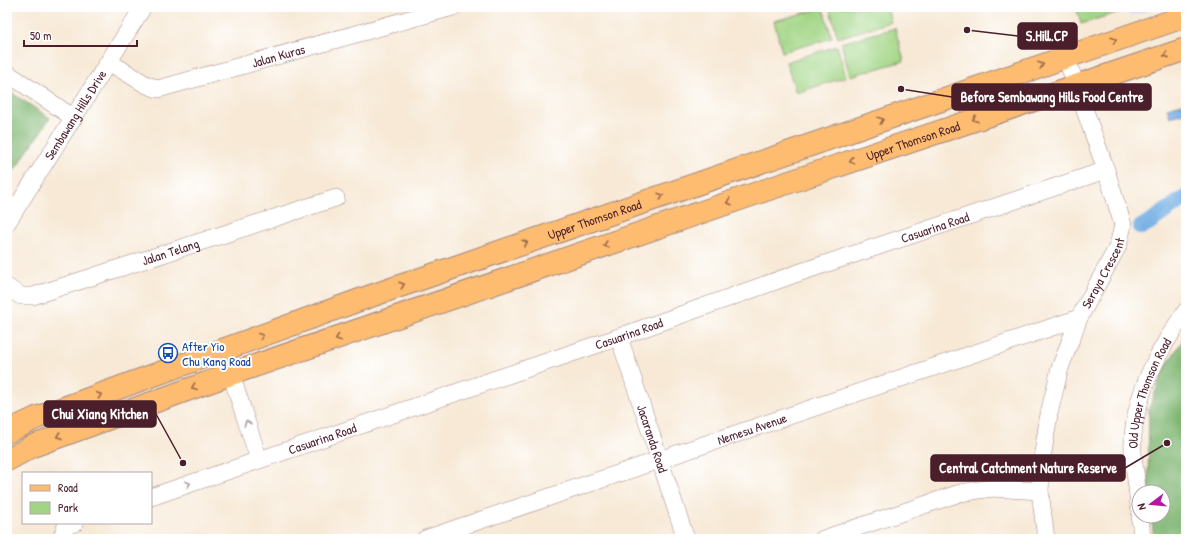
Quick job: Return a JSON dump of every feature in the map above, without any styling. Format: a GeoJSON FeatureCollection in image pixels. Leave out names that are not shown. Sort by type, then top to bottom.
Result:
{"type":"FeatureCollection","features":[{"type":"Feature","properties":{"kind":"main road","name":"Upper Thomson Road"},"geometry":{"type":"LineString","coordinates":[[7,432],[36,418],[365,298],[1186,16]]}},
{"type":"Feature","properties":{"kind":"main road","name":"Upper Thomson Road"},"geometry":{"type":"LineString","coordinates":[[7,460],[33,446],[231,374],[762,191],[1186,49]]}},
{"type":"Feature","properties":{"kind":"main road"},"geometry":{"type":"LineString","coordinates":[[365,298],[380,300],[385,306],[386,314],[375,325]]}},
{"type":"Feature","properties":{"kind":"main road"},"geometry":{"type":"LineString","coordinates":[[7,415],[36,418]]}},
{"type":"Feature","properties":{"kind":"street","name":"Sembawang Hills Drive"},"geometry":{"type":"LineString","coordinates":[[7,223],[144,7]]}},
{"type":"Feature","properties":{"kind":"street","name":"Jalan Kuras"},"geometry":{"type":"LineString","coordinates":[[109,62],[145,84],[158,89],[453,7]]}},
{"type":"Feature","properties":{"kind":"street","name":"Seraya Crescent"},"geometry":{"type":"LineString","coordinates":[[1046,539],[1040,491],[1042,459],[1049,414],[1060,368],[1078,318],[1118,246],[1123,225],[1106,170],[1066,57]]}},
{"type":"Feature","properties":{"kind":"street"},"geometry":{"type":"LineString","coordinates":[[7,73],[74,118]]}},
{"type":"Feature","properties":{"kind":"street","name":"Casuarina Road"},"geometry":{"type":"LineString","coordinates":[[152,497],[619,337],[798,273],[1106,170]]}},
{"type":"Feature","properties":{"kind":"street","name":"Jalan Telang"},"geometry":{"type":"LineString","coordinates":[[7,287],[21,296],[33,296],[336,198]]}},
{"type":"Feature","properties":{"kind":"street","name":"Old Upper Thomson Road"},"geometry":{"type":"LineString","coordinates":[[1137,484],[1134,428],[1140,400],[1149,373],[1160,349],[1186,311]]}},
{"type":"Feature","properties":{"kind":"street","name":"Nemesu Avenue"},"geometry":{"type":"LineString","coordinates":[[425,539],[1078,318]]}},
{"type":"Feature","properties":{"kind":"street","name":"Jacaranda Road"},"geometry":{"type":"LineString","coordinates":[[619,337],[658,460],[686,539]]}},
{"type":"Feature","properties":{"kind":"street"},"geometry":{"type":"LineString","coordinates":[[231,374],[259,460]]}},
{"type":"Feature","properties":{"kind":"street"},"geometry":{"type":"LineString","coordinates":[[823,539],[960,493],[992,488],[1040,491]]}},
{"type":"Feature","properties":{"kind":"street"},"geometry":{"type":"LineString","coordinates":[[61,539],[66,526],[72,524]]}},
{"type":"Feature","properties":{"kind":"street"},"geometry":{"type":"LineString","coordinates":[[1141,524],[1142,539]]}},
{"type":"Feature","properties":{"kind":"shaded area"},"geometry":{"type":"Polygon","coordinates":[[[1128,7],[1161,7],[1130,16],[1128,7]]]}},
{"type":"Feature","properties":{"kind":"green space"},"geometry":{"type":"Polygon","coordinates":[[[829,7],[887,7],[891,22],[838,38],[829,7]]]}},
{"type":"Feature","properties":{"kind":"green space"},"geometry":{"type":"Polygon","coordinates":[[[1076,7],[1128,7],[1129,9],[1081,24],[1076,7]]]}},
{"type":"Feature","properties":{"kind":"green space"},"geometry":{"type":"Polygon","coordinates":[[[823,8],[832,38],[782,52],[774,21],[823,8]]]}},
{"type":"Feature","properties":{"kind":"green space"},"geometry":{"type":"Polygon","coordinates":[[[895,28],[904,61],[850,76],[841,43],[895,28]]]}},
{"type":"Feature","properties":{"kind":"green space"},"geometry":{"type":"Polygon","coordinates":[[[837,46],[846,77],[796,93],[786,62],[837,46]]]}},
{"type":"Feature","properties":{"kind":"green space"},"geometry":{"type":"Polygon","coordinates":[[[7,90],[50,118],[7,181],[7,90]]]}},
{"type":"Feature","properties":{"kind":"green space"},"geometry":{"type":"Polygon","coordinates":[[[1186,335],[1186,539],[1154,539],[1152,524],[1171,524],[1171,484],[1148,484],[1149,408],[1164,369],[1186,335]]]}},
{"type":"Feature","properties":{"kind":"water"},"geometry":{"type":"Polygon","coordinates":[[[1186,103],[1186,112],[1170,117],[1167,108],[1186,103]]]}},
{"type":"Feature","properties":{"kind":"waterway"},"geometry":{"type":"LineString","coordinates":[[1141,227],[1186,197]]}},
{"type":"Feature","properties":{"kind":"place","name":"S.Hill.CP"},"geometry":{"type":"Point","coordinates":[967,30]}},
{"type":"Feature","properties":{"kind":"place","name":"Before Sembawang Hills Food Centre"},"geometry":{"type":"Point","coordinates":[901,89]}},
{"type":"Feature","properties":{"kind":"place","name":"After Yio Chu Kang Road"},"geometry":{"type":"Point","coordinates":[168,353]}},
{"type":"Feature","properties":{"kind":"place","name":"Central Catchment Nature Reserve"},"geometry":{"type":"Point","coordinates":[1167,443]}},
{"type":"Feature","properties":{"kind":"place","name":"Chui Xiang Kitchen"},"geometry":{"type":"Point","coordinates":[183,463]}}]}
